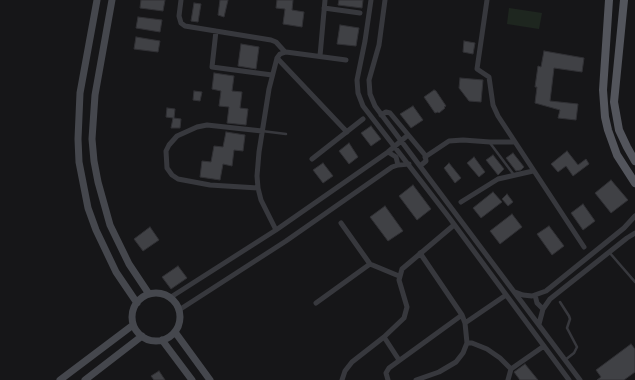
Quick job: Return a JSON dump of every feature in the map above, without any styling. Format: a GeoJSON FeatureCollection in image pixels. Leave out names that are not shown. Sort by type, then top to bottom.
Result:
{"type":"FeatureCollection","features":[{"type":"Feature","properties":{"kind":"main road"},"geometry":{"type":"LineString","coordinates":[[609,0],[603,90],[605,117],[617,156],[635,183]]}},
{"type":"Feature","properties":{"kind":"main road"},"geometry":{"type":"LineString","coordinates":[[624,0],[614,102],[619,130],[635,161]]}},
{"type":"Feature","properties":{"kind":"street"},"geometry":{"type":"LineString","coordinates":[[97,0],[80,93],[78,124],[79,162],[87,200],[96,230],[116,272],[137,303]]}},
{"type":"Feature","properties":{"kind":"street"},"geometry":{"type":"LineString","coordinates":[[112,0],[95,94],[92,139],[94,161],[98,182],[110,225],[129,264],[149,294]]}},
{"type":"Feature","properties":{"kind":"street"},"geometry":{"type":"LineString","coordinates":[[181,0],[179,16],[181,23],[188,27],[271,40],[276,42],[285,52]]}},
{"type":"Feature","properties":{"kind":"street"},"geometry":{"type":"LineString","coordinates":[[320,56],[325,0]]}},
{"type":"Feature","properties":{"kind":"street"},"geometry":{"type":"LineString","coordinates":[[371,0],[357,86],[363,106],[409,164],[569,380]]}},
{"type":"Feature","properties":{"kind":"street"},"geometry":{"type":"LineString","coordinates":[[385,0],[379,46],[369,80],[372,100],[381,115],[580,380]]}},
{"type":"Feature","properties":{"kind":"street"},"geometry":{"type":"LineString","coordinates":[[487,0],[477,70],[484,73],[491,80],[493,105],[514,142],[584,247]]}},
{"type":"Feature","properties":{"kind":"street"},"geometry":{"type":"LineString","coordinates":[[324,8],[360,13]]}},
{"type":"Feature","properties":{"kind":"street"},"geometry":{"type":"LineString","coordinates":[[216,31],[212,67],[272,75]]}},
{"type":"Feature","properties":{"kind":"street"},"geometry":{"type":"LineString","coordinates":[[276,230],[261,200],[258,188],[259,152],[262,131],[272,75],[277,58],[280,54],[285,52],[346,60]]}},
{"type":"Feature","properties":{"kind":"street"},"geometry":{"type":"LineString","coordinates":[[277,58],[347,132]]}},
{"type":"Feature","properties":{"kind":"street"},"geometry":{"type":"LineString","coordinates":[[381,115],[389,112],[426,157]]}},
{"type":"Feature","properties":{"kind":"street"},"geometry":{"type":"LineString","coordinates":[[312,159],[363,119]]}},
{"type":"Feature","properties":{"kind":"street"},"geometry":{"type":"LineString","coordinates":[[258,188],[210,185],[178,179],[172,175],[167,168],[166,152],[169,145],[177,136],[197,126],[207,125],[262,131]]}},
{"type":"Feature","properties":{"kind":"street"},"geometry":{"type":"LineString","coordinates":[[171,298],[276,230],[388,152],[408,135]]}},
{"type":"Feature","properties":{"kind":"street"},"geometry":{"type":"LineString","coordinates":[[420,166],[426,161],[426,157],[449,141],[463,140],[514,142]]}},
{"type":"Feature","properties":{"kind":"street"},"geometry":{"type":"LineString","coordinates":[[388,152],[396,156],[398,165]]}},
{"type":"Feature","properties":{"kind":"street"},"geometry":{"type":"LineString","coordinates":[[179,310],[398,165],[409,164]]}},
{"type":"Feature","properties":{"kind":"street"},"geometry":{"type":"LineString","coordinates":[[460,202],[498,179],[533,171]]}},
{"type":"Feature","properties":{"kind":"street"},"geometry":{"type":"LineString","coordinates":[[448,216],[454,212]]}},
{"type":"Feature","properties":{"kind":"street"},"geometry":{"type":"LineString","coordinates":[[515,292],[523,295],[535,295],[546,291],[634,219]]}},
{"type":"Feature","properties":{"kind":"street"},"geometry":{"type":"LineString","coordinates":[[341,223],[370,264],[399,276]]}},
{"type":"Feature","properties":{"kind":"street"},"geometry":{"type":"LineString","coordinates":[[342,380],[345,371],[352,362],[402,321],[406,314],[407,306],[399,284],[399,276],[405,266],[454,225]]}},
{"type":"Feature","properties":{"kind":"street"},"geometry":{"type":"LineString","coordinates":[[539,324],[543,308],[550,299],[635,233]]}},
{"type":"Feature","properties":{"kind":"street"},"geometry":{"type":"LineString","coordinates":[[416,380],[439,372],[456,362],[463,353],[467,343],[465,323],[462,315],[420,253]]}},
{"type":"Feature","properties":{"kind":"street"},"geometry":{"type":"LineString","coordinates":[[316,303],[370,264]]}},
{"type":"Feature","properties":{"kind":"street"},"geometry":{"type":"LineString","coordinates":[[149,294],[164,294],[176,302],[179,310],[179,325],[175,332],[162,340],[148,340],[142,336],[137,331],[132,318],[133,310],[137,303],[142,297],[149,294]]}},
{"type":"Feature","properties":{"kind":"street"},"geometry":{"type":"LineString","coordinates":[[465,323],[506,295]]}},
{"type":"Feature","properties":{"kind":"street"},"geometry":{"type":"LineString","coordinates":[[535,295],[537,303],[543,308]]}},
{"type":"Feature","properties":{"kind":"street"},"geometry":{"type":"LineString","coordinates":[[388,380],[386,376],[389,368],[462,315]]}},
{"type":"Feature","properties":{"kind":"street"},"geometry":{"type":"LineString","coordinates":[[60,380],[134,325]]}},
{"type":"Feature","properties":{"kind":"street"},"geometry":{"type":"LineString","coordinates":[[175,332],[210,380]]}},
{"type":"Feature","properties":{"kind":"street"},"geometry":{"type":"LineString","coordinates":[[85,380],[142,336]]}},
{"type":"Feature","properties":{"kind":"street"},"geometry":{"type":"LineString","coordinates":[[384,337],[399,360]]}},
{"type":"Feature","properties":{"kind":"street"},"geometry":{"type":"LineString","coordinates":[[162,340],[192,380]]}},
{"type":"Feature","properties":{"kind":"street"},"geometry":{"type":"LineString","coordinates":[[467,343],[472,343],[487,349],[500,358],[511,369]]}},
{"type":"Feature","properties":{"kind":"street"},"geometry":{"type":"LineString","coordinates":[[508,380],[511,369],[544,346]]}},
{"type":"Feature","properties":{"kind":"lane"},"geometry":{"type":"LineString","coordinates":[[262,131],[286,134]]}},
{"type":"Feature","properties":{"kind":"lane"},"geometry":{"type":"LineString","coordinates":[[490,142],[514,175]]}},
{"type":"Feature","properties":{"kind":"lane"},"geometry":{"type":"LineString","coordinates":[[609,252],[635,282]]}},
{"type":"Feature","properties":{"kind":"lane"},"geometry":{"type":"LineString","coordinates":[[560,302],[569,316],[570,319],[567,328],[577,347],[576,351],[565,360]]}},
{"type":"Feature","properties":{"kind":"shaded area"},"geometry":{"type":"Polygon","coordinates":[[[509,8],[542,13],[539,29],[507,24],[509,8]]]}},
{"type":"Feature","properties":{"kind":"building"},"geometry":{"type":"Polygon","coordinates":[[[141,0],[165,0],[163,11],[140,8],[141,0]]]}},
{"type":"Feature","properties":{"kind":"building"},"geometry":{"type":"Polygon","coordinates":[[[220,0],[228,0],[224,17],[218,15],[220,0]]]}},
{"type":"Feature","properties":{"kind":"building"},"geometry":{"type":"Polygon","coordinates":[[[277,0],[293,0],[292,10],[304,12],[302,27],[283,24],[285,9],[276,8],[277,0]]]}},
{"type":"Feature","properties":{"kind":"building"},"geometry":{"type":"Polygon","coordinates":[[[339,0],[363,0],[362,8],[338,5],[339,0]]]}},
{"type":"Feature","properties":{"kind":"building"},"geometry":{"type":"Polygon","coordinates":[[[194,3],[201,4],[198,22],[191,21],[194,3]]]}},
{"type":"Feature","properties":{"kind":"building"},"geometry":{"type":"Polygon","coordinates":[[[138,17],[162,20],[160,32],[136,28],[138,17]]]}},
{"type":"Feature","properties":{"kind":"building"},"geometry":{"type":"Polygon","coordinates":[[[340,25],[359,28],[356,46],[337,44],[340,25]]]}},
{"type":"Feature","properties":{"kind":"building"},"geometry":{"type":"Polygon","coordinates":[[[136,37],[160,41],[158,52],[134,49],[136,37]]]}},
{"type":"Feature","properties":{"kind":"building"},"geometry":{"type":"Polygon","coordinates":[[[464,41],[475,43],[473,54],[463,52],[464,41]]]}},
{"type":"Feature","properties":{"kind":"building"},"geometry":{"type":"Polygon","coordinates":[[[241,44],[259,47],[256,69],[238,66],[241,44]]]}},
{"type":"Feature","properties":{"kind":"building"},"geometry":{"type":"Polygon","coordinates":[[[544,51],[584,58],[582,72],[554,68],[550,101],[578,104],[576,120],[558,118],[560,110],[535,103],[537,87],[535,87],[538,66],[541,67],[544,51]]]}},
{"type":"Feature","properties":{"kind":"building"},"geometry":{"type":"Polygon","coordinates":[[[214,73],[234,76],[232,91],[242,92],[240,108],[248,109],[246,125],[227,123],[229,107],[219,106],[221,91],[212,89],[214,73]]]}},
{"type":"Feature","properties":{"kind":"building"},"geometry":{"type":"Polygon","coordinates":[[[460,78],[483,80],[481,102],[469,101],[459,88],[460,78]]]}},
{"type":"Feature","properties":{"kind":"building"},"geometry":{"type":"Polygon","coordinates":[[[434,90],[446,106],[439,113],[435,113],[424,97],[434,90]]]}},
{"type":"Feature","properties":{"kind":"building"},"geometry":{"type":"Polygon","coordinates":[[[194,91],[202,92],[200,101],[193,100],[194,91]]]}},
{"type":"Feature","properties":{"kind":"building"},"geometry":{"type":"Polygon","coordinates":[[[413,106],[423,120],[411,128],[400,114],[413,106]]]}},
{"type":"Feature","properties":{"kind":"building"},"geometry":{"type":"Polygon","coordinates":[[[167,108],[175,109],[174,118],[181,119],[180,128],[171,128],[173,118],[166,117],[167,108]]]}},
{"type":"Feature","properties":{"kind":"building"},"geometry":{"type":"Polygon","coordinates":[[[371,126],[381,139],[371,146],[361,133],[371,126]]]}},
{"type":"Feature","properties":{"kind":"building"},"geometry":{"type":"Polygon","coordinates":[[[226,132],[245,135],[243,151],[234,150],[232,166],[223,164],[220,180],[200,177],[202,161],[211,162],[214,146],[223,147],[226,132]]]}},
{"type":"Feature","properties":{"kind":"building"},"geometry":{"type":"Polygon","coordinates":[[[349,143],[358,157],[349,164],[339,151],[349,143]]]}},
{"type":"Feature","properties":{"kind":"building"},"geometry":{"type":"Polygon","coordinates":[[[567,151],[578,165],[586,159],[589,164],[573,176],[566,166],[558,172],[551,164],[567,151]]]}},
{"type":"Feature","properties":{"kind":"building"},"geometry":{"type":"Polygon","coordinates":[[[513,153],[524,167],[521,170],[516,171],[506,158],[513,153]]]}},
{"type":"Feature","properties":{"kind":"building"},"geometry":{"type":"Polygon","coordinates":[[[493,155],[504,169],[498,175],[486,160],[493,155]]]}},
{"type":"Feature","properties":{"kind":"building"},"geometry":{"type":"Polygon","coordinates":[[[474,157],[485,172],[479,177],[467,163],[474,157]]]}},
{"type":"Feature","properties":{"kind":"building"},"geometry":{"type":"Polygon","coordinates":[[[323,163],[333,176],[323,183],[313,170],[323,163]]]}},
{"type":"Feature","properties":{"kind":"building"},"geometry":{"type":"Polygon","coordinates":[[[449,163],[461,178],[455,183],[444,168],[449,163]]]}},
{"type":"Feature","properties":{"kind":"building"},"geometry":{"type":"Polygon","coordinates":[[[611,180],[628,200],[611,213],[595,193],[611,180]]]}},
{"type":"Feature","properties":{"kind":"building"},"geometry":{"type":"Polygon","coordinates":[[[413,185],[431,209],[417,220],[399,196],[413,185]]]}},
{"type":"Feature","properties":{"kind":"building"},"geometry":{"type":"Polygon","coordinates":[[[493,192],[502,202],[481,218],[473,208],[493,192]]]}},
{"type":"Feature","properties":{"kind":"building"},"geometry":{"type":"Polygon","coordinates":[[[507,194],[513,202],[508,206],[502,199],[507,194]]]}},
{"type":"Feature","properties":{"kind":"building"},"geometry":{"type":"Polygon","coordinates":[[[583,204],[595,221],[583,230],[571,213],[583,204]]]}},
{"type":"Feature","properties":{"kind":"building"},"geometry":{"type":"Polygon","coordinates":[[[385,206],[403,231],[388,241],[370,217],[385,206]]]}},
{"type":"Feature","properties":{"kind":"building"},"geometry":{"type":"Polygon","coordinates":[[[512,214],[522,227],[500,244],[490,231],[512,214]]]}},
{"type":"Feature","properties":{"kind":"building"},"geometry":{"type":"Polygon","coordinates":[[[549,226],[564,246],[552,255],[537,234],[549,226]]]}},
{"type":"Feature","properties":{"kind":"building"},"geometry":{"type":"Polygon","coordinates":[[[150,227],[159,240],[143,251],[134,239],[150,227]]]}},
{"type":"Feature","properties":{"kind":"building"},"geometry":{"type":"Polygon","coordinates":[[[178,266],[187,278],[171,289],[162,277],[178,266]]]}},
{"type":"Feature","properties":{"kind":"building"},"geometry":{"type":"Polygon","coordinates":[[[631,344],[635,349],[635,372],[624,380],[597,380],[601,377],[596,370],[631,344]]]}},
{"type":"Feature","properties":{"kind":"building"},"geometry":{"type":"Polygon","coordinates":[[[525,364],[538,380],[520,380],[514,372],[525,364]]]}},
{"type":"Feature","properties":{"kind":"building"},"geometry":{"type":"Polygon","coordinates":[[[159,371],[165,380],[154,380],[151,376],[159,371]]]}}]}
